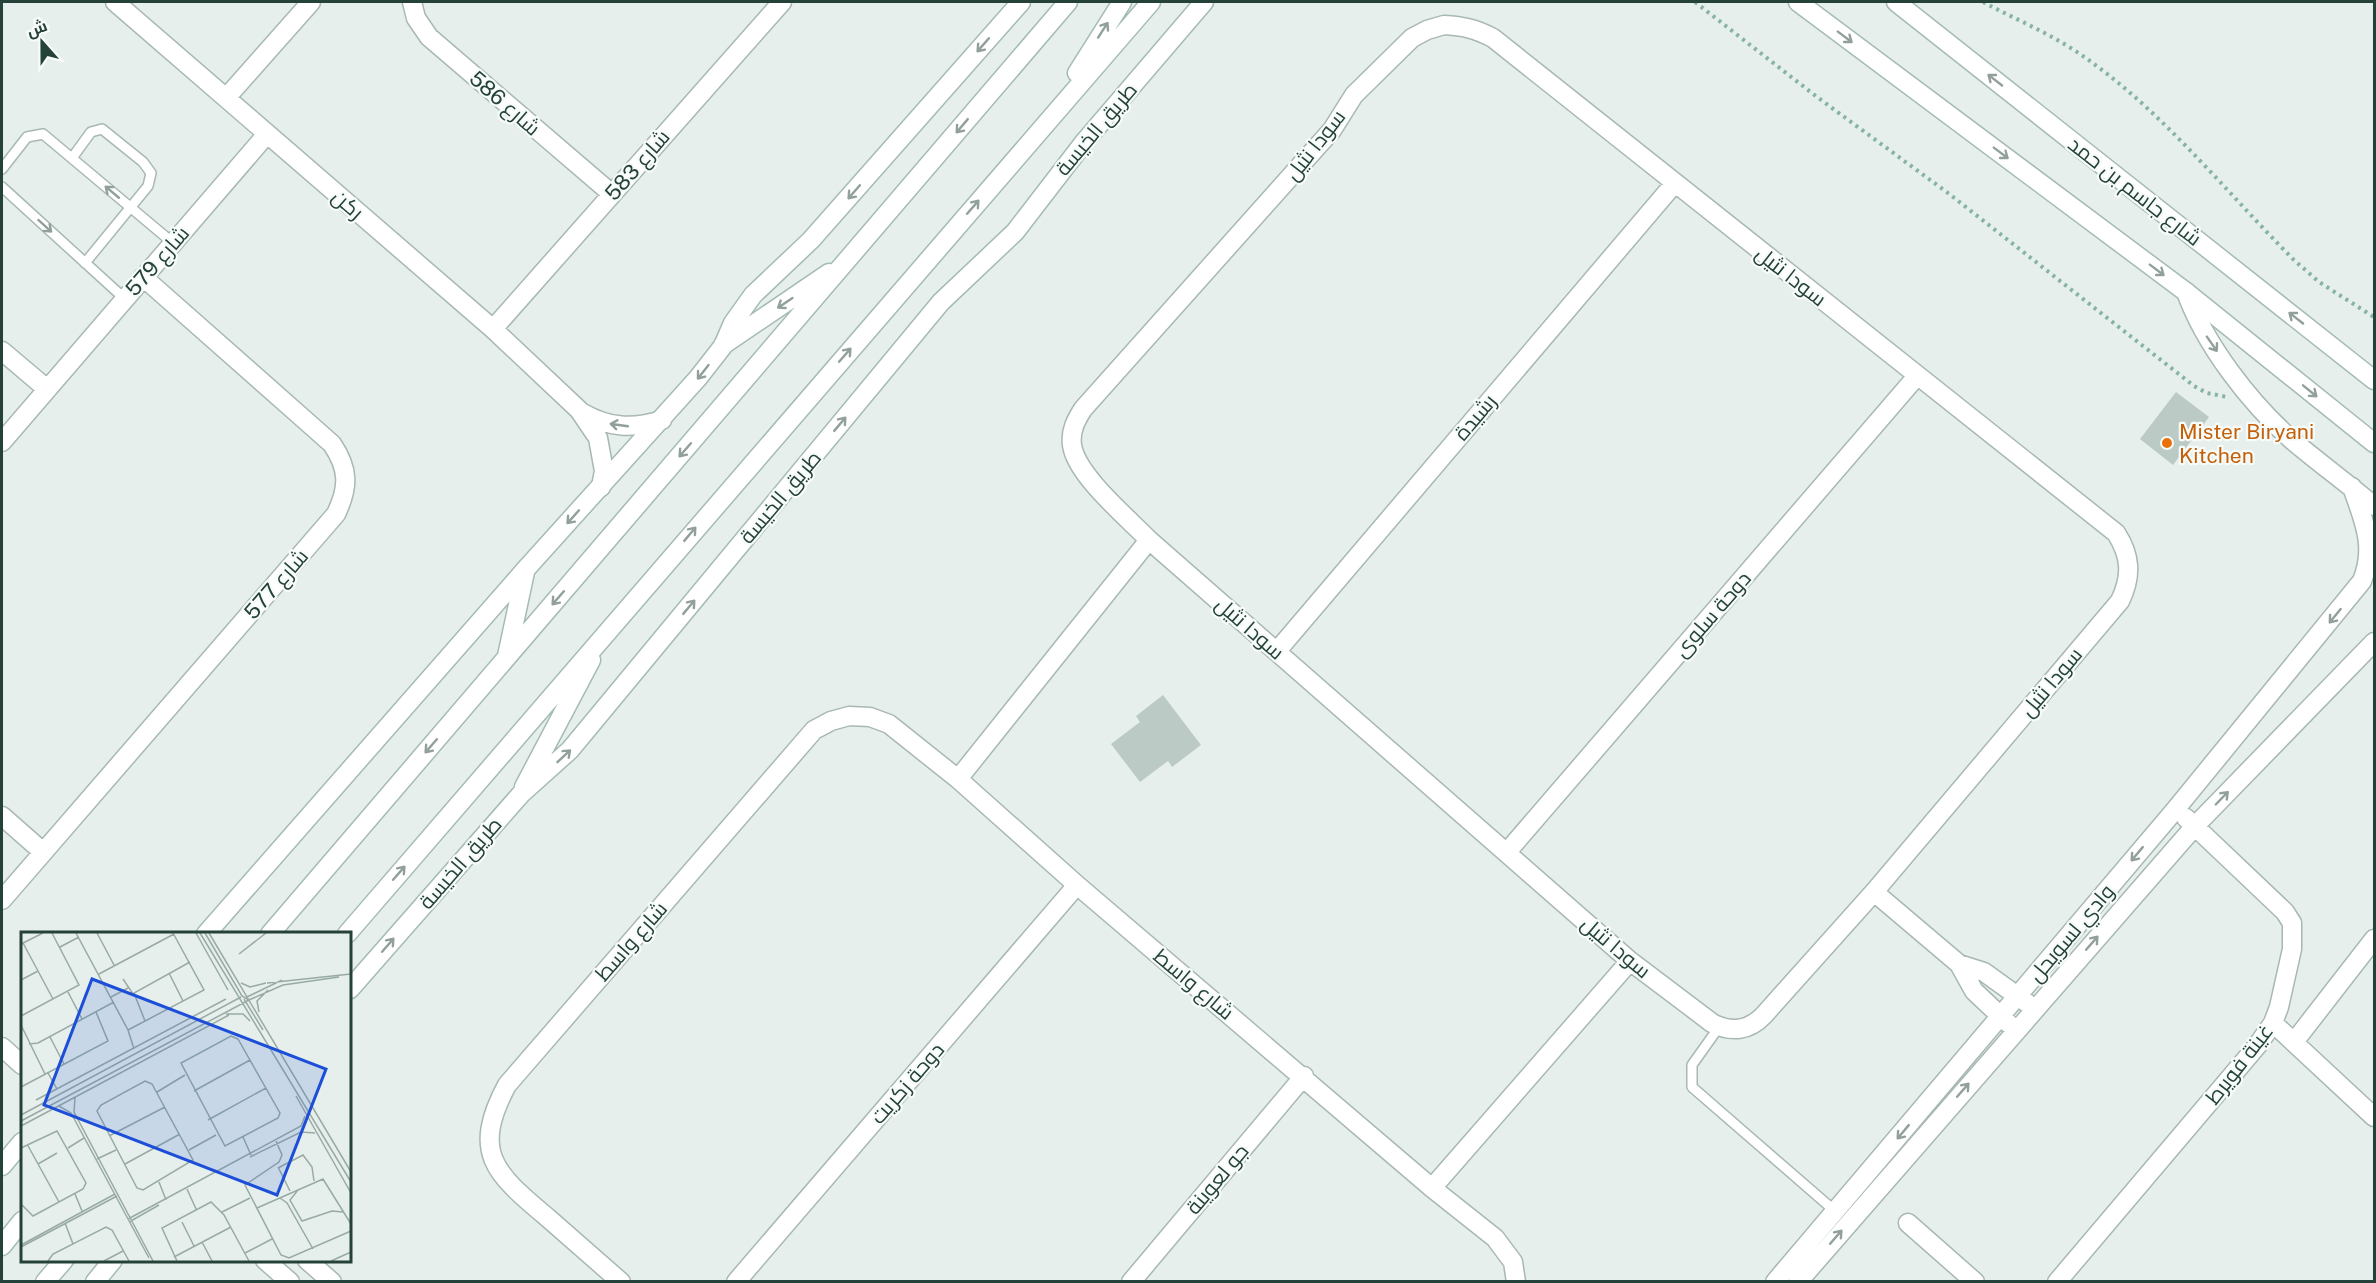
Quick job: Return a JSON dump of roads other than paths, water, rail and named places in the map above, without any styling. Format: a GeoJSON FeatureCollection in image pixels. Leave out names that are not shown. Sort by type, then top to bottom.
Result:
{"type":"FeatureCollection","features":[{"type":"Feature","properties":{"kind":"street","name":"ركن"},"geometry":{"type":"LineString","coordinates":[[115,2],[493,329],[579,410],[594,419],[628,427],[662,420]]}},
{"type":"Feature","properties":{"kind":"street"},"geometry":{"type":"LineString","coordinates":[[226,98],[310,2]]}},
{"type":"Feature","properties":{"kind":"street","name":"شارع 586"},"geometry":{"type":"LineString","coordinates":[[412,2],[416,18],[429,37],[612,194]]}},
{"type":"Feature","properties":{"kind":"street","name":"شارع 583"},"geometry":{"type":"LineString","coordinates":[[493,329],[782,2]]}},
{"type":"Feature","properties":{"kind":"street"},"geometry":{"type":"LineString","coordinates":[[207,932],[525,570],[662,420],[723,345],[733,323],[753,295],[817,234],[1021,2]]}},
{"type":"Feature","properties":{"kind":"street"},"geometry":{"type":"LineString","coordinates":[[271,932],[1068,2]]}},
{"type":"Feature","properties":{"kind":"street"},"geometry":{"type":"LineString","coordinates":[[1052,116],[1122,2]]}},
{"type":"Feature","properties":{"kind":"street","name":"طريق الخيسة"},"geometry":{"type":"LineString","coordinates":[[348,932],[1150,2]]}},
{"type":"Feature","properties":{"kind":"street","name":"طريق الخيسة"},"geometry":{"type":"LineString","coordinates":[[351,988],[521,794],[570,750],[941,302],[1015,232],[1085,141],[1204,2]]}},
{"type":"Feature","properties":{"kind":"street"},"geometry":{"type":"LineString","coordinates":[[1798,2],[2186,292],[2374,443]]}},
{"type":"Feature","properties":{"kind":"street","name":"شارع جاسم بن حمد"},"geometry":{"type":"LineString","coordinates":[[1896,2],[2374,380]]}},
{"type":"Feature","properties":{"kind":"street","name":"سودا نثيل"},"geometry":{"type":"LineString","coordinates":[[1461,26],[1493,38],[1674,184],[2116,533],[2126,552],[2129,573],[2120,601],[1874,892],[1757,1022],[1734,1030],[1719,1027],[1630,961],[1149,540],[1078,461],[1072,438],[1076,419],[1332,130],[1354,95],[1412,38],[1427,30],[1461,26]]}},
{"type":"Feature","properties":{"kind":"street","name":"شارع 579"},"geometry":{"type":"LineString","coordinates":[[2,442],[267,134]]}},
{"type":"Feature","properties":{"kind":"street","name":"رشيدة"},"geometry":{"type":"LineString","coordinates":[[1277,651],[1674,184]]}},
{"type":"Feature","properties":{"kind":"street"},"geometry":{"type":"LineString","coordinates":[[723,345],[850,258]]}},
{"type":"Feature","properties":{"kind":"street","name":"شارع 577"},"geometry":{"type":"LineString","coordinates":[[2,900],[336,514],[345,495],[343,466],[332,444],[143,278]]}},
{"type":"Feature","properties":{"kind":"street"},"geometry":{"type":"LineString","coordinates":[[2186,292],[2196,320],[2250,395],[2291,439],[2374,506]]}},
{"type":"Feature","properties":{"kind":"street"},"geometry":{"type":"LineString","coordinates":[[2,351],[46,389]]}},
{"type":"Feature","properties":{"kind":"street","name":"دوحة سلوى"},"geometry":{"type":"LineString","coordinates":[[1507,852],[1917,376]]}},
{"type":"Feature","properties":{"kind":"street","name":"ركن"},"geometry":{"type":"LineString","coordinates":[[579,410],[598,438],[604,471],[601,487]]}},
{"type":"Feature","properties":{"kind":"street","name":"وادي لسويحل"},"geometry":{"type":"LineString","coordinates":[[1775,1281],[1836,1212],[2175,810],[2368,577],[2370,538],[2352,487]]}},
{"type":"Feature","properties":{"kind":"street"},"geometry":{"type":"LineString","coordinates":[[958,778],[1149,540]]}},
{"type":"Feature","properties":{"kind":"street"},"geometry":{"type":"LineString","coordinates":[[507,658],[525,570]]}},
{"type":"Feature","properties":{"kind":"street","name":"وادي لسويحل"},"geometry":{"type":"LineString","coordinates":[[1798,1281],[2195,826],[2374,642]]}},
{"type":"Feature","properties":{"kind":"street"},"geometry":{"type":"LineString","coordinates":[[521,794],[547,740],[589,667],[597,644]]}},
{"type":"Feature","properties":{"kind":"street","name":"شارع واسط"},"geometry":{"type":"LineString","coordinates":[[621,1281],[505,1181],[492,1156],[490,1124],[494,1108],[507,1085],[814,730],[831,721],[849,716],[870,717],[889,724],[958,778],[1077,885],[1506,1249],[1514,1262],[1516,1281]]}},
{"type":"Feature","properties":{"kind":"street","name":"غينة فويرط"},"geometry":{"type":"LineString","coordinates":[[2057,1281],[2239,1069],[2273,1023],[2292,949],[2292,923],[2286,912],[2175,810]]}},
{"type":"Feature","properties":{"kind":"street"},"geometry":{"type":"LineString","coordinates":[[2,816],[43,852]]}},
{"type":"Feature","properties":{"kind":"street","name":"دوحة زكريت"},"geometry":{"type":"LineString","coordinates":[[736,1281],[1077,885]]}},
{"type":"Feature","properties":{"kind":"street"},"geometry":{"type":"LineString","coordinates":[[1874,892],[1959,964],[1974,991],[2000,1017],[2016,1029]]}},
{"type":"Feature","properties":{"kind":"street"},"geometry":{"type":"LineString","coordinates":[[2294,1042],[2374,939]]}},
{"type":"Feature","properties":{"kind":"street"},"geometry":{"type":"LineString","coordinates":[[1432,1188],[1630,961]]}},
{"type":"Feature","properties":{"kind":"street"},"geometry":{"type":"LineString","coordinates":[[1959,964],[1984,972],[2034,1008]]}},
{"type":"Feature","properties":{"kind":"street"},"geometry":{"type":"LineString","coordinates":[[2273,1023],[2374,1117]]}},
{"type":"Feature","properties":{"kind":"street"},"geometry":{"type":"LineString","coordinates":[[2,1047],[21,1064]]}},
{"type":"Feature","properties":{"kind":"street","name":"جو لعوينة"},"geometry":{"type":"LineString","coordinates":[[1131,1281],[1304,1076]]}},
{"type":"Feature","properties":{"kind":"street"},"geometry":{"type":"LineString","coordinates":[[2,1166],[21,1143]]}},
{"type":"Feature","properties":{"kind":"street"},"geometry":{"type":"LineString","coordinates":[[1908,1223],[1975,1281]]}},
{"type":"Feature","properties":{"kind":"street"},"geometry":{"type":"LineString","coordinates":[[2,1236],[20,1224]]}},
{"type":"Feature","properties":{"kind":"street"},"geometry":{"type":"LineString","coordinates":[[2,1246],[20,1224]]}},
{"type":"Feature","properties":{"kind":"street"},"geometry":{"type":"LineString","coordinates":[[45,1281],[62,1262]]}},
{"type":"Feature","properties":{"kind":"street"},"geometry":{"type":"LineString","coordinates":[[95,1281],[111,1262]]}},
{"type":"Feature","properties":{"kind":"street"},"geometry":{"type":"LineString","coordinates":[[267,1262],[290,1281]]}},
{"type":"Feature","properties":{"kind":"street"},"geometry":{"type":"LineString","coordinates":[[309,1262],[332,1281]]}},
{"type":"Feature","properties":{"kind":"lane"},"geometry":{"type":"LineString","coordinates":[[72,158],[91,132],[102,129],[150,170],[151,180],[85,263]]}},
{"type":"Feature","properties":{"kind":"lane"},"geometry":{"type":"LineString","coordinates":[[2,169],[27,137],[35,133],[43,134],[173,243]]}},
{"type":"Feature","properties":{"kind":"lane"},"geometry":{"type":"LineString","coordinates":[[2,187],[125,299]]}},
{"type":"Feature","properties":{"kind":"lane"},"geometry":{"type":"LineString","coordinates":[[1719,1027],[1692,1065],[1692,1087],[1702,1099],[1836,1212]]}},
{"type":"Feature","properties":{"kind":"place","name":"Mister Biryani Kitchen"},"geometry":{"type":"Point","coordinates":[2167,443]}}]}
